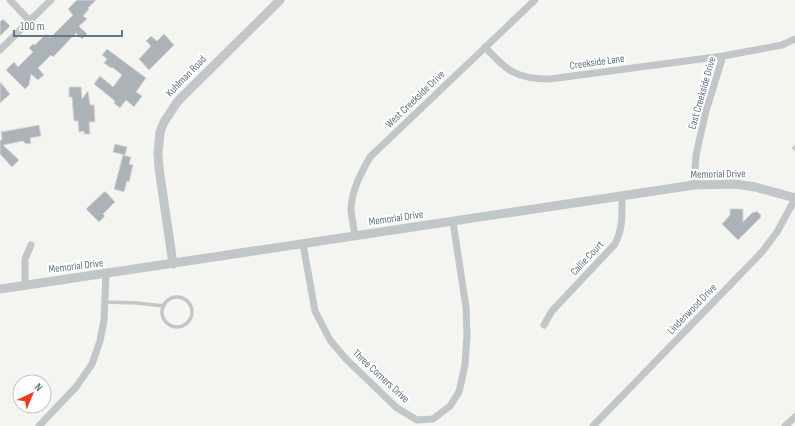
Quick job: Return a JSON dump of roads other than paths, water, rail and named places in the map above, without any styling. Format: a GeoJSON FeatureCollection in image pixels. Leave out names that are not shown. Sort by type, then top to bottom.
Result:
{"type":"FeatureCollection","features":[{"type":"Feature","properties":{"kind":"street"},"geometry":{"type":"LineString","coordinates":[[10,0],[30,21]]}},
{"type":"Feature","properties":{"kind":"street"},"geometry":{"type":"LineString","coordinates":[[0,50],[52,0]]}},
{"type":"Feature","properties":{"kind":"street","name":"Kuhlman Road"},"geometry":{"type":"LineString","coordinates":[[173,264],[158,153],[160,132],[164,122],[178,101],[280,0]]}},
{"type":"Feature","properties":{"kind":"street","name":"West Creekside Drive"},"geometry":{"type":"LineString","coordinates":[[355,236],[351,210],[354,189],[360,174],[370,157],[535,0]]}},
{"type":"Feature","properties":{"kind":"street","name":"East Creekside Drive"},"geometry":{"type":"LineString","coordinates":[[694,185],[696,155],[706,111],[723,56],[782,45],[795,39]]}},
{"type":"Feature","properties":{"kind":"street","name":"Creekside Lane"},"geometry":{"type":"LineString","coordinates":[[485,47],[505,68],[521,76],[536,79],[550,79],[723,56]]}},
{"type":"Feature","properties":{"kind":"street","name":"Memorial Drive"},"geometry":{"type":"LineString","coordinates":[[0,289],[25,284],[106,274],[694,185],[735,184],[755,187],[795,198]]}},
{"type":"Feature","properties":{"kind":"street","name":"Callie Court"},"geometry":{"type":"LineString","coordinates":[[544,324],[552,311],[615,244],[620,234],[622,225],[622,197]]}},
{"type":"Feature","properties":{"kind":"street","name":"Lindenwood Drive"},"geometry":{"type":"LineString","coordinates":[[593,426],[762,252],[777,232],[795,198]]}},
{"type":"Feature","properties":{"kind":"street","name":"Three Corners Drive"},"geometry":{"type":"LineString","coordinates":[[303,244],[316,311],[330,340],[346,359],[397,408],[417,420],[433,419],[450,406],[459,392],[465,364],[467,335],[466,307],[453,222]]}},
{"type":"Feature","properties":{"kind":"street"},"geometry":{"type":"LineString","coordinates":[[25,284],[25,259],[31,245]]}},
{"type":"Feature","properties":{"kind":"street"},"geometry":{"type":"LineString","coordinates":[[39,426],[76,387],[92,364],[100,341],[104,320],[106,274]]}},
{"type":"Feature","properties":{"kind":"street"},"geometry":{"type":"LineString","coordinates":[[785,426],[795,417]]}},
{"type":"Feature","properties":{"kind":"lane"},"geometry":{"type":"LineString","coordinates":[[175,297],[185,299],[192,307],[192,318],[186,325],[176,327],[172,326],[164,320],[162,311],[164,306],[170,299],[175,297]]}},
{"type":"Feature","properties":{"kind":"lane"},"geometry":{"type":"LineString","coordinates":[[105,302],[164,306]]}}]}
